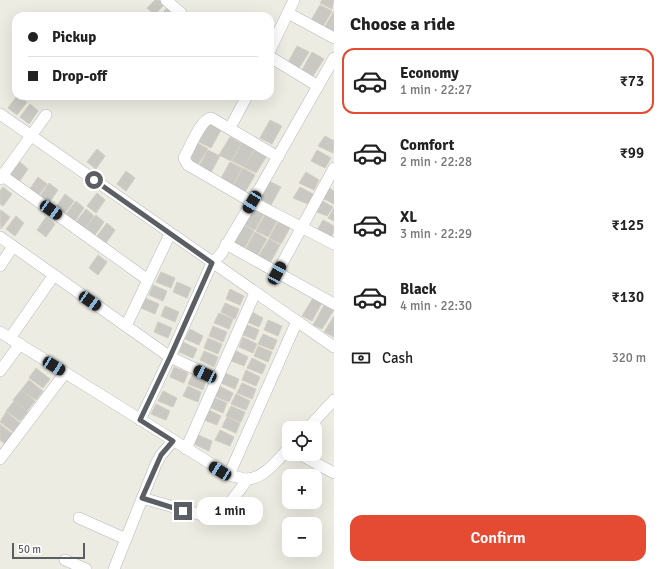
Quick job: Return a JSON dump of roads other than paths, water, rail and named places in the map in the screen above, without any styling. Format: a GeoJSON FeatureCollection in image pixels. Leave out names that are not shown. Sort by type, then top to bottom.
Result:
{"type":"FeatureCollection","features":[{"type":"Feature","properties":{"kind":"street"},"geometry":{"type":"LineString","coordinates":[[166,0],[179,12]]}},
{"type":"Feature","properties":{"kind":"street"},"geometry":{"type":"LineString","coordinates":[[274,42],[294,0]]}},
{"type":"Feature","properties":{"kind":"street"},"geometry":{"type":"LineString","coordinates":[[288,14],[334,38]]}},
{"type":"Feature","properties":{"kind":"street"},"geometry":{"type":"LineString","coordinates":[[140,420],[212,263],[217,259],[252,202],[334,58]]}},
{"type":"Feature","properties":{"kind":"street"},"geometry":{"type":"LineString","coordinates":[[274,59],[318,86]]}},
{"type":"Feature","properties":{"kind":"street"},"geometry":{"type":"LineString","coordinates":[[230,128],[245,100]]}},
{"type":"Feature","properties":{"kind":"street"},"geometry":{"type":"LineString","coordinates":[[0,114],[334,347]]}},
{"type":"Feature","properties":{"kind":"street"},"geometry":{"type":"LineString","coordinates":[[46,115],[1,176],[148,280]]}},
{"type":"Feature","properties":{"kind":"street"},"geometry":{"type":"LineString","coordinates":[[278,157],[211,118],[206,119],[184,158],[188,165],[252,202],[334,244]]}},
{"type":"Feature","properties":{"kind":"street"},"geometry":{"type":"LineString","coordinates":[[277,273],[334,168]]}},
{"type":"Feature","properties":{"kind":"street"},"geometry":{"type":"LineString","coordinates":[[126,326],[170,234]]}},
{"type":"Feature","properties":{"kind":"street"},"geometry":{"type":"LineString","coordinates":[[0,237],[170,357],[217,379]]}},
{"type":"Feature","properties":{"kind":"street"},"geometry":{"type":"LineString","coordinates":[[226,244],[334,304]]}},
{"type":"Feature","properties":{"kind":"street"},"geometry":{"type":"LineString","coordinates":[[0,266],[13,246]]}},
{"type":"Feature","properties":{"kind":"street"},"geometry":{"type":"LineString","coordinates":[[10,338],[54,275]]}},
{"type":"Feature","properties":{"kind":"street"},"geometry":{"type":"LineString","coordinates":[[186,450],[255,293]]}},
{"type":"Feature","properties":{"kind":"street"},"geometry":{"type":"LineString","coordinates":[[229,475],[297,321]]}},
{"type":"Feature","properties":{"kind":"street"},"geometry":{"type":"LineString","coordinates":[[0,332],[186,450],[229,475],[248,479],[258,476],[282,455]]}},
{"type":"Feature","properties":{"kind":"street"},"geometry":{"type":"LineString","coordinates":[[0,371],[20,344]]}},
{"type":"Feature","properties":{"kind":"street"},"geometry":{"type":"LineString","coordinates":[[0,459],[65,373]]}},
{"type":"Feature","properties":{"kind":"street"},"geometry":{"type":"LineString","coordinates":[[316,421],[332,406]]}},
{"type":"Feature","properties":{"kind":"street"},"geometry":{"type":"LineString","coordinates":[[114,569],[161,455],[173,441]]}},
{"type":"Feature","properties":{"kind":"street"},"geometry":{"type":"LineString","coordinates":[[313,461],[334,473]]}},
{"type":"Feature","properties":{"kind":"street"},"geometry":{"type":"LineString","coordinates":[[142,498],[216,519],[220,516],[248,479]]}},
{"type":"Feature","properties":{"kind":"street"},"geometry":{"type":"LineString","coordinates":[[79,518],[126,538]]}},
{"type":"Feature","properties":{"kind":"street"},"geometry":{"type":"LineString","coordinates":[[64,560],[86,569]]}}]}
